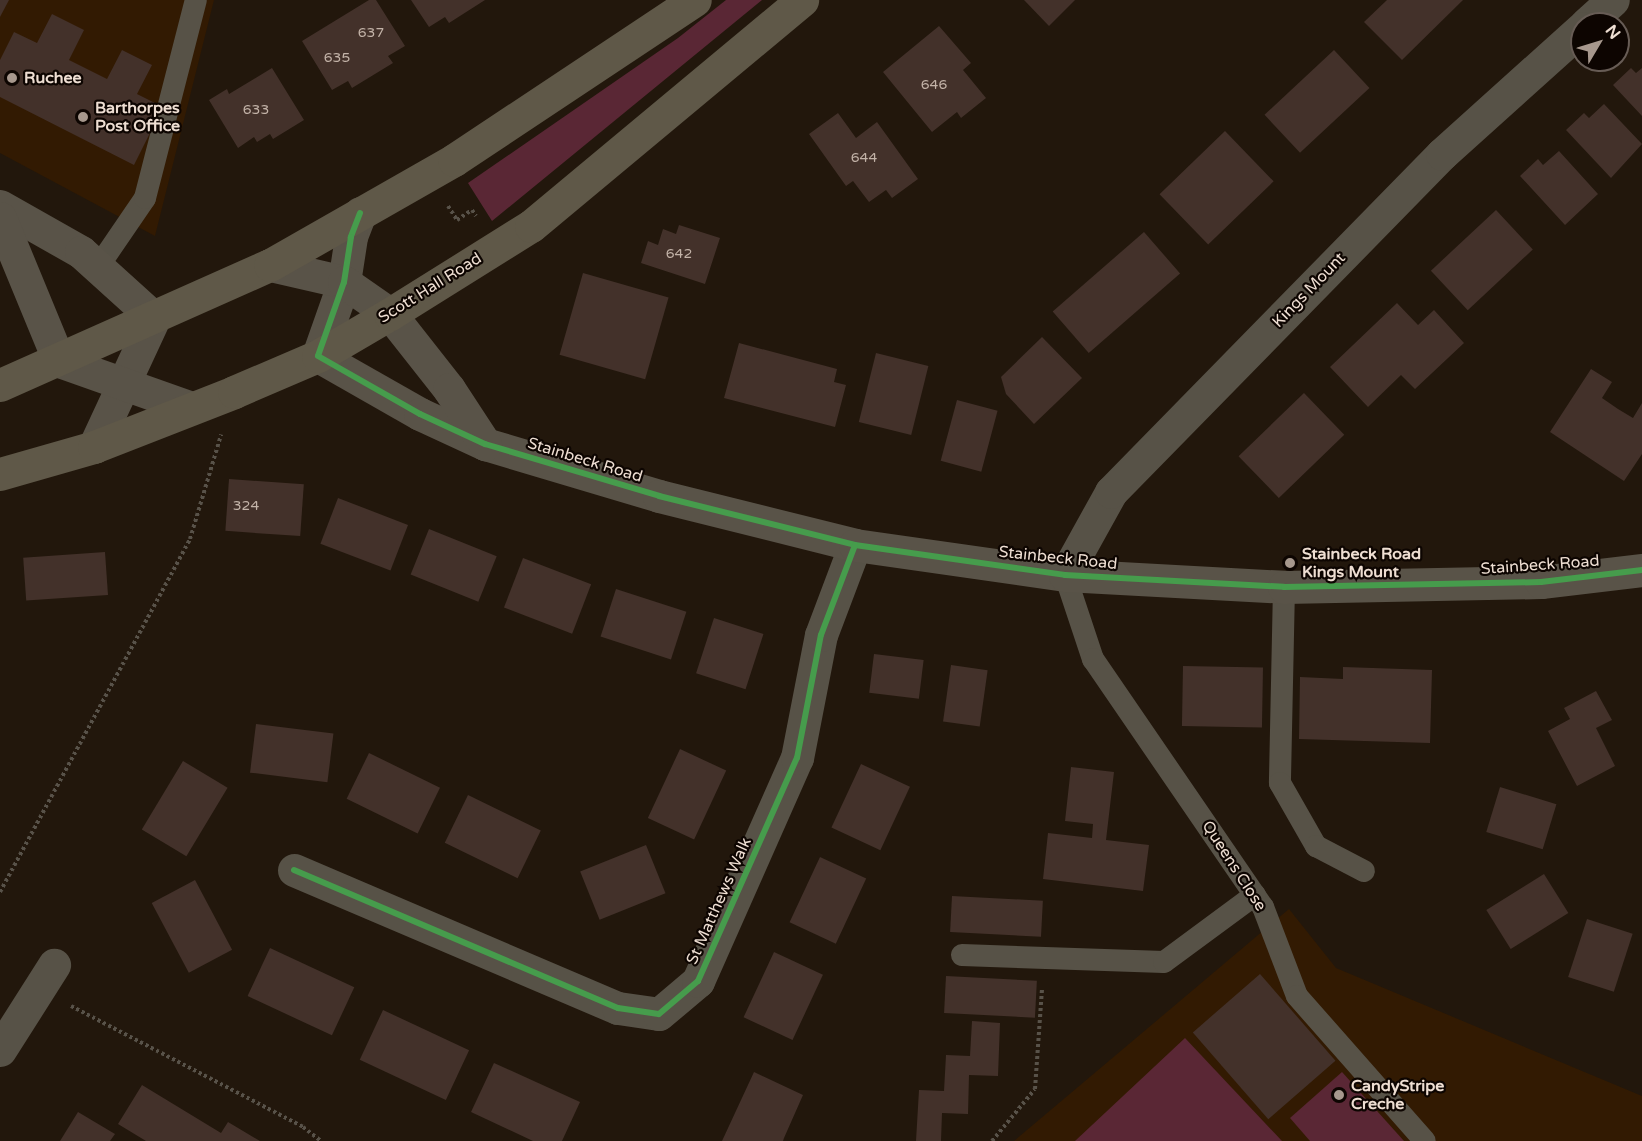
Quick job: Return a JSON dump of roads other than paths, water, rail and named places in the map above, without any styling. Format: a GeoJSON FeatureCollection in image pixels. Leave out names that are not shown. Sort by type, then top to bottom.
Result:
{"type":"FeatureCollection","features":[{"type":"Feature","properties":{"kind":"highway"},"geometry":{"type":"LineString","coordinates":[[0,385],[59,361],[270,265],[429,174],[694,0]]}},
{"type":"Feature","properties":{"kind":"highway","name":"Scott Hall Road"},"geometry":{"type":"LineString","coordinates":[[0,474],[94,447],[234,392],[318,356],[390,314],[531,226],[802,0]]}},
{"type":"Feature","properties":{"kind":"street"},"geometry":{"type":"LineString","coordinates":[[1600,12],[1613,0]]}},
{"type":"Feature","properties":{"kind":"street","name":"Kings Mount"},"geometry":{"type":"LineString","coordinates":[[1065,575],[1111,492],[1442,154],[1570,39]]}},
{"type":"Feature","properties":{"kind":"street"},"geometry":{"type":"LineString","coordinates":[[0,206],[81,252],[154,318],[94,447]]}},
{"type":"Feature","properties":{"kind":"street"},"geometry":{"type":"LineString","coordinates":[[318,356],[344,282],[351,237],[360,213]]}},
{"type":"Feature","properties":{"kind":"street"},"geometry":{"type":"LineString","coordinates":[[0,218],[59,361],[192,408]]}},
{"type":"Feature","properties":{"kind":"street"},"geometry":{"type":"LineString","coordinates":[[270,265],[344,282],[390,314],[449,389],[485,444]]}},
{"type":"Feature","properties":{"kind":"street","name":"Stainbeck Road"},"geometry":{"type":"LineString","coordinates":[[318,356],[420,414],[485,444],[659,496],[855,544],[1065,575],[1284,587],[1541,582],[1642,570]]}},
{"type":"Feature","properties":{"kind":"street","name":"St Matthews Walk"},"geometry":{"type":"LineString","coordinates":[[294,870],[618,1008],[659,1014],[698,981],[797,758],[821,635],[855,544]]}},
{"type":"Feature","properties":{"kind":"street"},"geometry":{"type":"LineString","coordinates":[[0,1050],[46,977]]}},
{"type":"Feature","properties":{"kind":"lane"},"geometry":{"type":"LineString","coordinates":[[98,267],[145,198],[196,0]]}},
{"type":"Feature","properties":{"kind":"lane","name":"Queens Close"},"geometry":{"type":"LineString","coordinates":[[1065,575],[1093,659],[1263,907],[1297,996],[1425,1141]]}},
{"type":"Feature","properties":{"kind":"lane"},"geometry":{"type":"LineString","coordinates":[[1284,587],[1280,783],[1316,846],[1364,871]]}},
{"type":"Feature","properties":{"kind":"lane"},"geometry":{"type":"LineString","coordinates":[[962,955],[1164,962],[1255,896]]}},
{"type":"Feature","properties":{"kind":"place","name":"Ruchee"},"geometry":{"type":"Point","coordinates":[12,78]}},
{"type":"Feature","properties":{"kind":"place","name":"Barthorpes Post Office"},"geometry":{"type":"Point","coordinates":[83,117]}},
{"type":"Feature","properties":{"kind":"place","name":"Stainbeck Road Kings Mount"},"geometry":{"type":"Point","coordinates":[1290,563]}},
{"type":"Feature","properties":{"kind":"place","name":"CandyStripe Creche"},"geometry":{"type":"Point","coordinates":[1339,1095]}}]}
